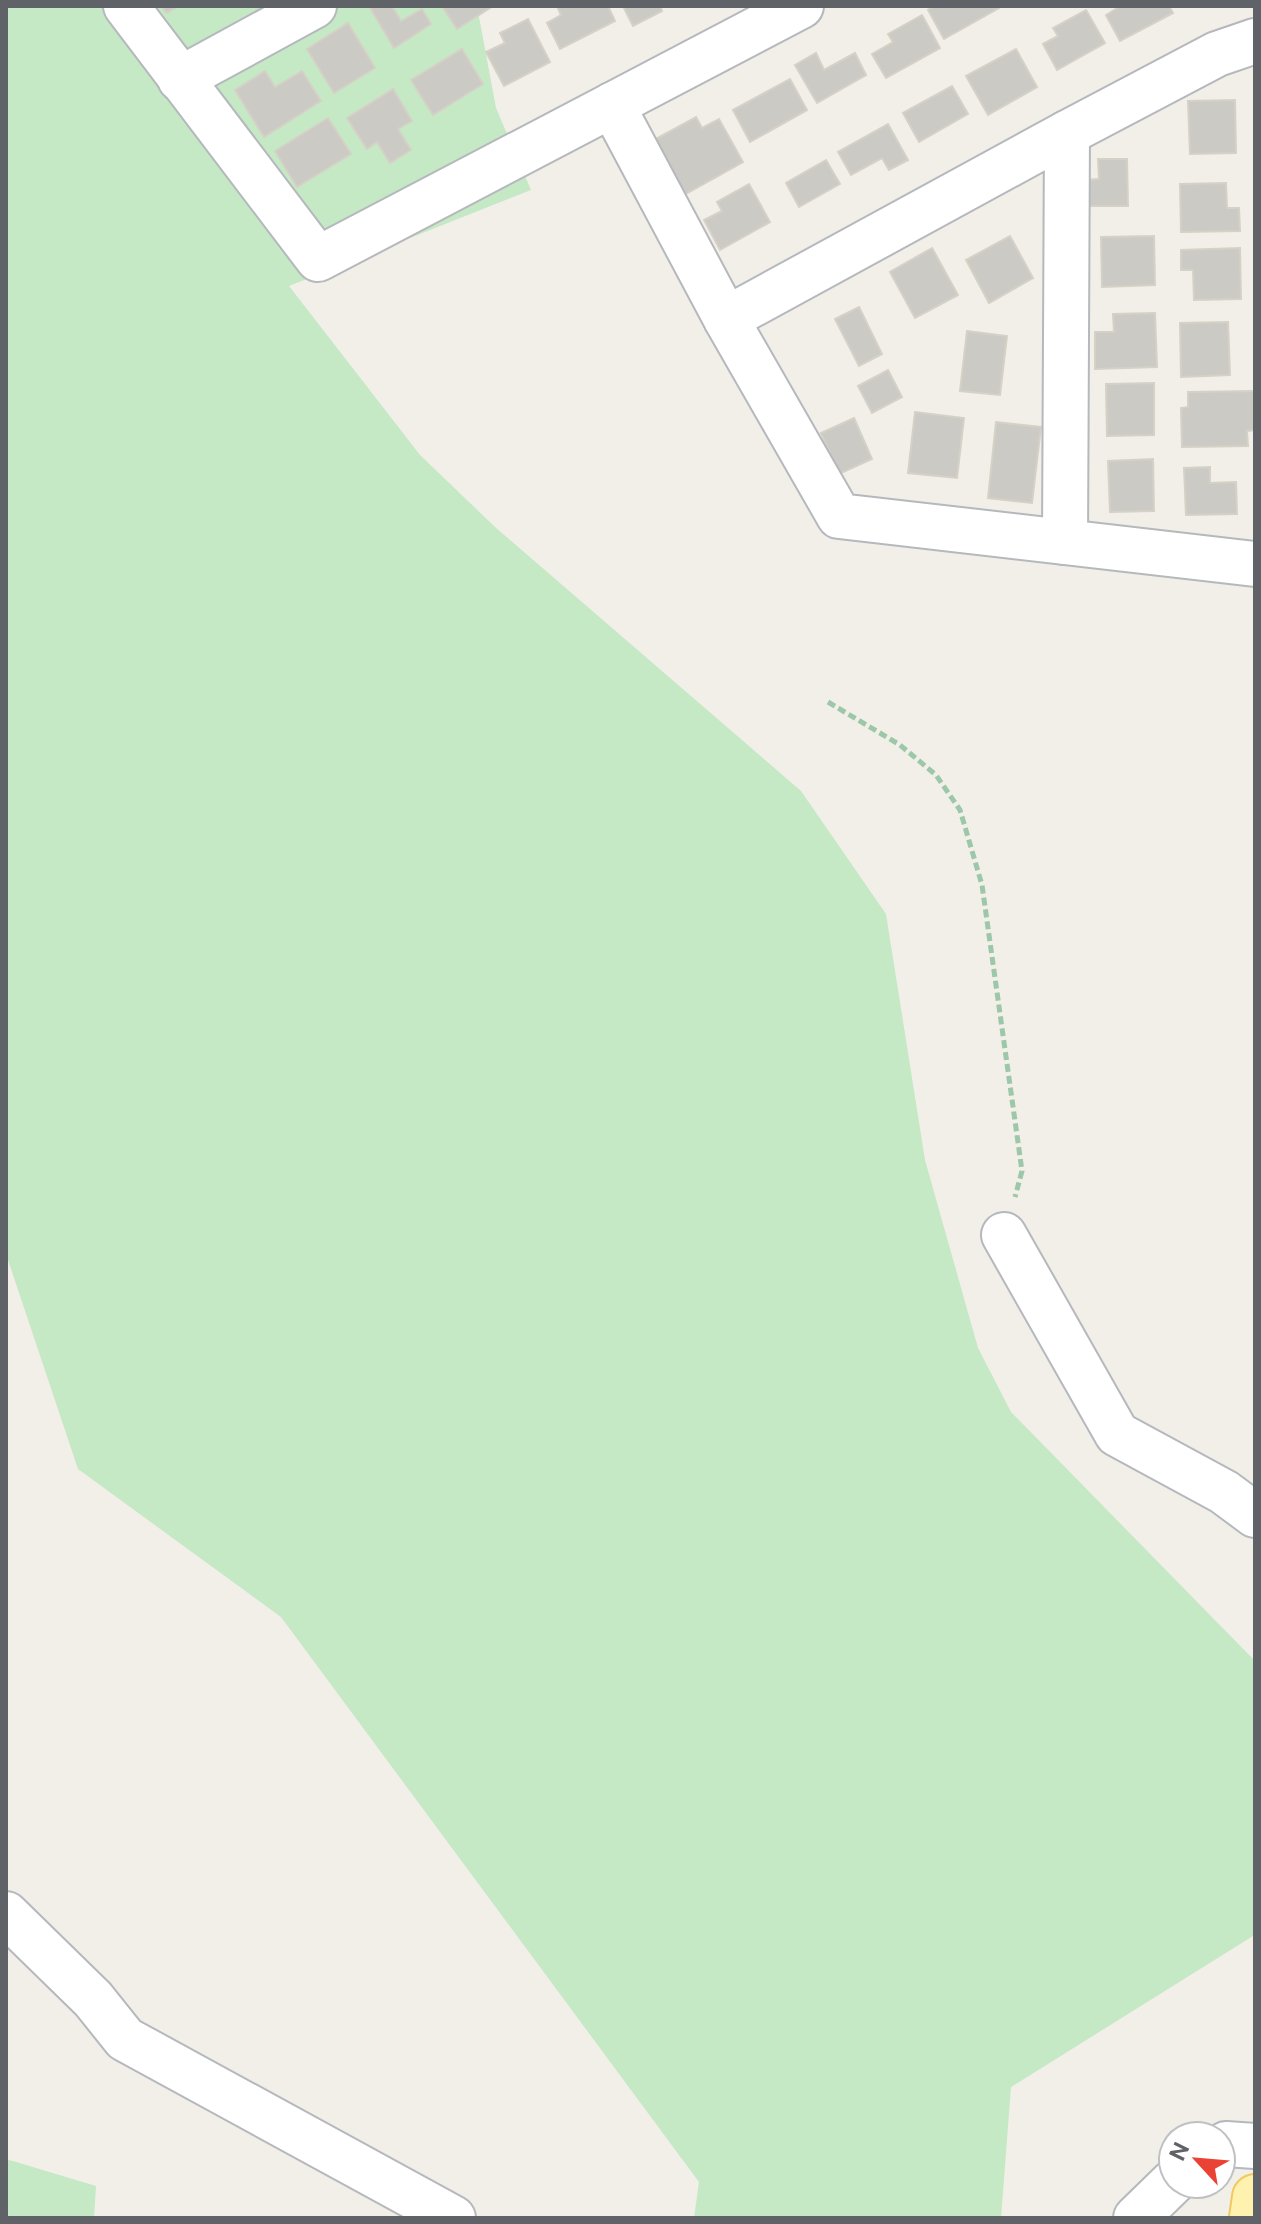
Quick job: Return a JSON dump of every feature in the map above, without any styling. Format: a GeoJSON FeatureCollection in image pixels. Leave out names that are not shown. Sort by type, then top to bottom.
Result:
{"type":"FeatureCollection","features":[{"type":"Feature","properties":{"kind":"main road"},"geometry":{"type":"LineString","coordinates":[[1252,2218],[1255,2197]]}},
{"type":"Feature","properties":{"kind":"street"},"geometry":{"type":"LineString","coordinates":[[126,6],[318,259],[801,6]]}},
{"type":"Feature","properties":{"kind":"street"},"geometry":{"type":"LineString","coordinates":[[180,79],[314,6]]}},
{"type":"Feature","properties":{"kind":"street"},"geometry":{"type":"LineString","coordinates":[[726,319],[1217,54],[1255,41]]}},
{"type":"Feature","properties":{"kind":"street"},"geometry":{"type":"LineString","coordinates":[[612,105],[726,319],[839,516],[1255,564]]}},
{"type":"Feature","properties":{"kind":"street"},"geometry":{"type":"LineString","coordinates":[[1065,542],[1067,133]]}},
{"type":"Feature","properties":{"kind":"street"},"geometry":{"type":"LineString","coordinates":[[1004,1235],[1117,1434],[1224,1492],[1255,1515]]}},
{"type":"Feature","properties":{"kind":"street"},"geometry":{"type":"LineString","coordinates":[[6,1914],[93,1999],[125,2039],[453,2218]]}},
{"type":"Feature","properties":{"kind":"street"},"geometry":{"type":"LineString","coordinates":[[1136,2218],[1157,2198]]}},
{"type":"Feature","properties":{"kind":"path"},"geometry":{"type":"LineString","coordinates":[[828,702],[900,745],[936,775],[960,810],[982,885],[1022,1171],[1004,1235]]}},
{"type":"Feature","properties":{"kind":"green space"},"geometry":{"type":"Polygon","coordinates":[[[6,6],[477,6],[496,108],[531,190],[289,286],[420,455],[495,527],[801,791],[886,914],[925,1160],[978,1348],[1011,1412],[1255,1661],[1253,1936],[1011,2087],[1001,2218],[694,2218],[699,2182],[281,1617],[78,1469],[6,1254],[6,6]]]}},
{"type":"Feature","properties":{"kind":"green space"},"geometry":{"type":"Polygon","coordinates":[[[6,2159],[96,2186],[94,2218],[6,2218],[6,2159]]]}},
{"type":"Feature","properties":{"kind":"building"},"geometry":{"type":"Polygon","coordinates":[[[162,6],[179,6],[166,13],[162,6]]]}},
{"type":"Feature","properties":{"kind":"building"},"geometry":{"type":"Polygon","coordinates":[[[369,6],[392,6],[401,21],[422,9],[431,24],[394,48],[369,6]]]}},
{"type":"Feature","properties":{"kind":"building"},"geometry":{"type":"Polygon","coordinates":[[[442,6],[493,6],[457,29],[442,6]]]}},
{"type":"Feature","properties":{"kind":"building"},"geometry":{"type":"Polygon","coordinates":[[[557,6],[608,6],[615,21],[560,49],[547,23],[561,15],[557,6]]]}},
{"type":"Feature","properties":{"kind":"building"},"geometry":{"type":"Polygon","coordinates":[[[623,6],[660,6],[662,11],[633,26],[623,6]]]}},
{"type":"Feature","properties":{"kind":"building"},"geometry":{"type":"Polygon","coordinates":[[[935,6],[999,8],[944,39],[928,10],[935,6]]]}},
{"type":"Feature","properties":{"kind":"building"},"geometry":{"type":"Polygon","coordinates":[[[1121,6],[1169,6],[1173,13],[1120,41],[1106,15],[1121,6]]]}},
{"type":"Feature","properties":{"kind":"building"},"geometry":{"type":"Polygon","coordinates":[[[1086,10],[1105,43],[1057,70],[1043,44],[1058,36],[1053,28],[1086,10]]]}},
{"type":"Feature","properties":{"kind":"building"},"geometry":{"type":"Polygon","coordinates":[[[922,15],[940,48],[886,78],[872,54],[893,42],[888,34],[922,15]]]}},
{"type":"Feature","properties":{"kind":"building"},"geometry":{"type":"Polygon","coordinates":[[[528,19],[550,62],[504,86],[486,52],[505,43],[500,33],[528,19]]]}},
{"type":"Feature","properties":{"kind":"building"},"geometry":{"type":"Polygon","coordinates":[[[348,23],[375,68],[334,93],[307,49],[348,23]]]}},
{"type":"Feature","properties":{"kind":"building"},"geometry":{"type":"Polygon","coordinates":[[[462,49],[483,84],[433,115],[411,80],[462,49]]]}},
{"type":"Feature","properties":{"kind":"building"},"geometry":{"type":"Polygon","coordinates":[[[1016,49],[1037,87],[988,115],[966,76],[1016,49]]]}},
{"type":"Feature","properties":{"kind":"building"},"geometry":{"type":"Polygon","coordinates":[[[816,53],[824,70],[855,53],[866,75],[817,103],[795,65],[816,53]]]}},
{"type":"Feature","properties":{"kind":"building"},"geometry":{"type":"Polygon","coordinates":[[[265,71],[275,87],[302,71],[321,101],[264,137],[235,90],[265,71]]]}},
{"type":"Feature","properties":{"kind":"building"},"geometry":{"type":"Polygon","coordinates":[[[790,79],[807,110],[750,142],[733,110],[790,79]]]}},
{"type":"Feature","properties":{"kind":"building"},"geometry":{"type":"Polygon","coordinates":[[[952,86],[968,114],[919,142],[903,113],[952,86]]]}},
{"type":"Feature","properties":{"kind":"building"},"geometry":{"type":"Polygon","coordinates":[[[393,89],[412,121],[398,129],[411,150],[390,163],[377,142],[367,149],[347,118],[393,89]]]}},
{"type":"Feature","properties":{"kind":"building"},"geometry":{"type":"Polygon","coordinates":[[[1235,100],[1236,153],[1190,154],[1188,101],[1235,100]]]}},
{"type":"Feature","properties":{"kind":"building"},"geometry":{"type":"Polygon","coordinates":[[[696,117],[702,128],[719,119],[743,162],[684,195],[654,140],[696,117]]]}},
{"type":"Feature","properties":{"kind":"building"},"geometry":{"type":"Polygon","coordinates":[[[328,118],[351,154],[297,187],[275,151],[328,118]]]}},
{"type":"Feature","properties":{"kind":"building"},"geometry":{"type":"Polygon","coordinates":[[[888,124],[908,160],[889,170],[882,158],[851,175],[838,152],[888,124]]]}},
{"type":"Feature","properties":{"kind":"building"},"geometry":{"type":"Polygon","coordinates":[[[1098,159],[1127,159],[1128,206],[1087,206],[1087,180],[1099,179],[1098,159]]]}},
{"type":"Feature","properties":{"kind":"building"},"geometry":{"type":"Polygon","coordinates":[[[826,160],[840,184],[799,207],[786,183],[826,160]]]}},
{"type":"Feature","properties":{"kind":"building"},"geometry":{"type":"Polygon","coordinates":[[[1226,183],[1227,208],[1239,208],[1240,231],[1181,232],[1180,184],[1226,183]]]}},
{"type":"Feature","properties":{"kind":"building"},"geometry":{"type":"Polygon","coordinates":[[[749,184],[770,222],[720,250],[704,220],[722,211],[717,202],[749,184]]]}},
{"type":"Feature","properties":{"kind":"building"},"geometry":{"type":"Polygon","coordinates":[[[1010,236],[1033,278],[989,303],[966,260],[1010,236]]]}},
{"type":"Feature","properties":{"kind":"building"},"geometry":{"type":"Polygon","coordinates":[[[1154,236],[1155,285],[1102,287],[1101,237],[1154,236]]]}},
{"type":"Feature","properties":{"kind":"building"},"geometry":{"type":"Polygon","coordinates":[[[932,248],[958,295],[915,318],[890,272],[932,248]]]}},
{"type":"Feature","properties":{"kind":"building"},"geometry":{"type":"Polygon","coordinates":[[[1240,248],[1241,299],[1194,300],[1193,270],[1181,270],[1181,250],[1240,248]]]}},
{"type":"Feature","properties":{"kind":"building"},"geometry":{"type":"Polygon","coordinates":[[[859,307],[882,354],[859,366],[835,319],[859,307]]]}},
{"type":"Feature","properties":{"kind":"building"},"geometry":{"type":"Polygon","coordinates":[[[1155,313],[1157,367],[1095,369],[1095,332],[1114,332],[1113,314],[1155,313]]]}},
{"type":"Feature","properties":{"kind":"building"},"geometry":{"type":"Polygon","coordinates":[[[1228,322],[1230,375],[1181,377],[1180,323],[1228,322]]]}},
{"type":"Feature","properties":{"kind":"building"},"geometry":{"type":"Polygon","coordinates":[[[967,331],[1007,336],[1000,395],[960,391],[967,331]]]}},
{"type":"Feature","properties":{"kind":"building"},"geometry":{"type":"Polygon","coordinates":[[[888,370],[902,397],[872,413],[858,386],[888,370]]]}},
{"type":"Feature","properties":{"kind":"building"},"geometry":{"type":"Polygon","coordinates":[[[1154,383],[1154,435],[1107,436],[1106,384],[1154,383]]]}},
{"type":"Feature","properties":{"kind":"building"},"geometry":{"type":"Polygon","coordinates":[[[1255,391],[1255,430],[1247,431],[1248,446],[1182,447],[1181,408],[1188,407],[1188,392],[1255,391]]]}},
{"type":"Feature","properties":{"kind":"building"},"geometry":{"type":"Polygon","coordinates":[[[915,412],[964,418],[957,478],[908,473],[915,412]]]}},
{"type":"Feature","properties":{"kind":"building"},"geometry":{"type":"Polygon","coordinates":[[[854,418],[872,459],[839,474],[821,433],[854,418]]]}},
{"type":"Feature","properties":{"kind":"building"},"geometry":{"type":"Polygon","coordinates":[[[996,422],[1041,427],[1032,503],[988,498],[996,422]]]}},
{"type":"Feature","properties":{"kind":"building"},"geometry":{"type":"Polygon","coordinates":[[[1153,459],[1154,511],[1110,512],[1108,461],[1153,459]]]}},
{"type":"Feature","properties":{"kind":"building"},"geometry":{"type":"Polygon","coordinates":[[[1210,467],[1210,483],[1236,482],[1237,514],[1186,515],[1184,468],[1210,467]]]}}]}
